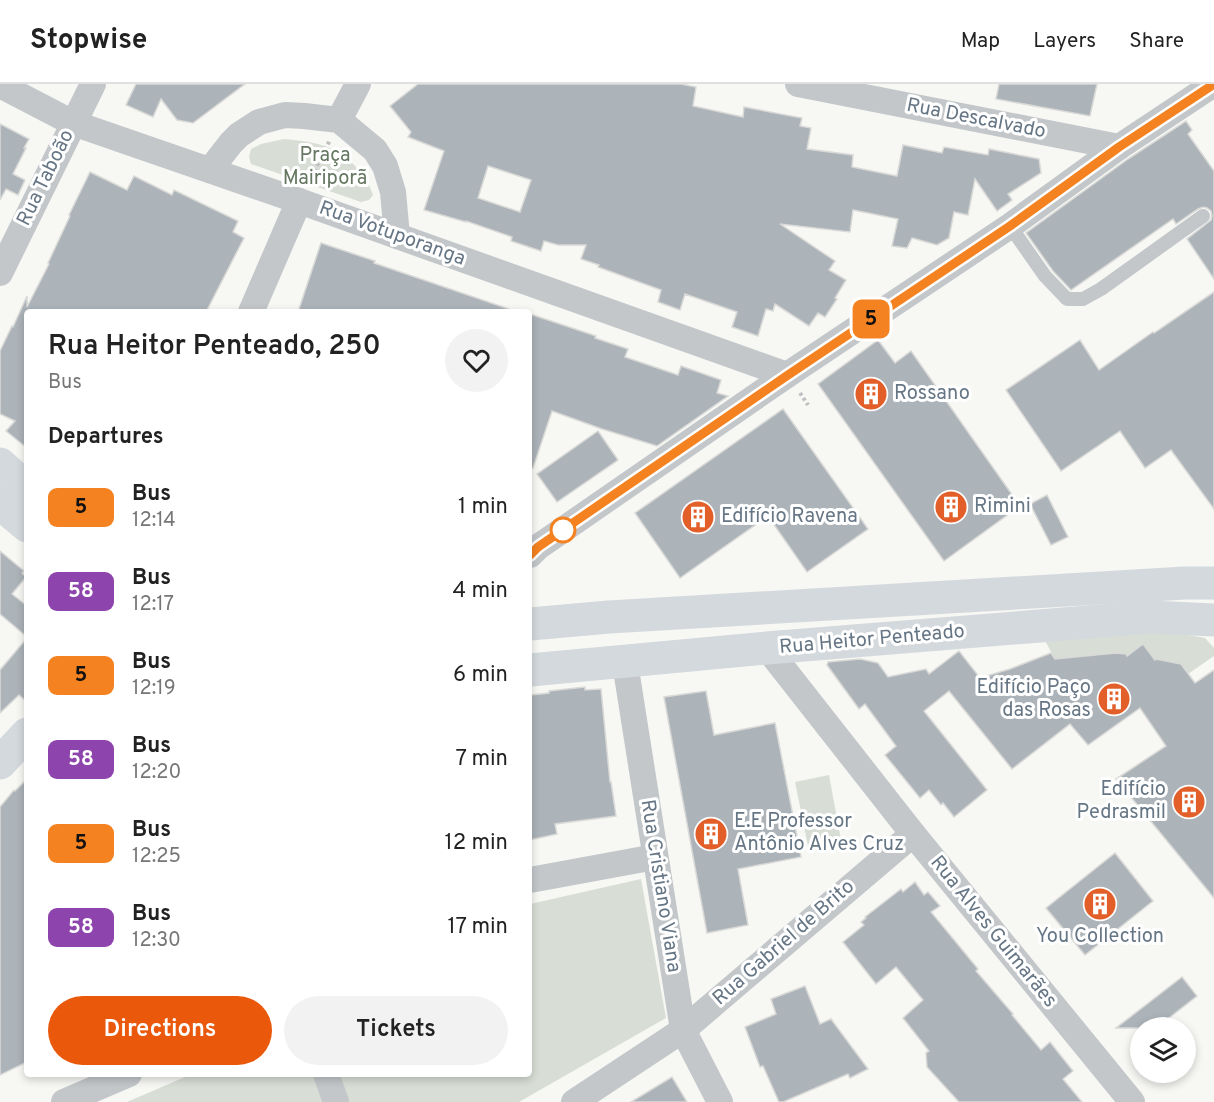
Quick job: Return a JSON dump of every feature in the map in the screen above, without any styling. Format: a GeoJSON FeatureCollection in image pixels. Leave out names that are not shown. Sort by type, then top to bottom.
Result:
{"type":"FeatureCollection","features":[{"type":"Feature","properties":{"kind":"main road"},"geometry":{"type":"LineString","coordinates":[[0,464],[24,485]]}},
{"type":"Feature","properties":{"kind":"main road"},"geometry":{"type":"LineString","coordinates":[[0,502],[24,523]]}},
{"type":"Feature","properties":{"kind":"main road","name":"Rua Heitor Penteado"},"geometry":{"type":"LineString","coordinates":[[532,624],[1204,581]]}},
{"type":"Feature","properties":{"kind":"main road","name":"Rua Heitor Penteado"},"geometry":{"type":"LineString","coordinates":[[532,670],[1150,617],[1214,620]]}},
{"type":"Feature","properties":{"kind":"main road"},"geometry":{"type":"LineString","coordinates":[[0,763],[24,737]]}},
{"type":"Feature","properties":{"kind":"street","name":"Rua Taboão"},"geometry":{"type":"LineString","coordinates":[[0,273],[93,84]]}},
{"type":"Feature","properties":{"kind":"street"},"geometry":{"type":"LineString","coordinates":[[339,120],[358,84]]}},
{"type":"Feature","properties":{"kind":"street","name":"Rua Descalvado"},"geometry":{"type":"LineString","coordinates":[[798,84],[1119,147]]}},
{"type":"Feature","properties":{"kind":"street"},"geometry":{"type":"LineString","coordinates":[[532,549],[1010,226],[1119,147],[1214,84]]}},
{"type":"Feature","properties":{"kind":"street","name":"Rua Votuporanga"},"geometry":{"type":"LineString","coordinates":[[0,85],[73,123],[788,375]]}},
{"type":"Feature","properties":{"kind":"street"},"geometry":{"type":"LineString","coordinates":[[210,170],[239,135],[259,122],[285,115],[339,120],[375,150],[385,166],[393,192],[397,236]]}},
{"type":"Feature","properties":{"kind":"street"},"geometry":{"type":"LineString","coordinates":[[251,309],[299,201]]}},
{"type":"Feature","properties":{"kind":"street","name":"Rua Alves Guimarães"},"geometry":{"type":"LineString","coordinates":[[767,648],[913,834],[1132,1102]]}},
{"type":"Feature","properties":{"kind":"street","name":"Rua Cristiano Viana"},"geometry":{"type":"LineString","coordinates":[[624,663],[683,1030],[720,1102]]}},
{"type":"Feature","properties":{"kind":"street","name":"Rua Gabriel de Brito"},"geometry":{"type":"LineString","coordinates":[[574,1102],[683,1030],[913,834]]}},
{"type":"Feature","properties":{"kind":"street"},"geometry":{"type":"LineString","coordinates":[[532,880],[655,857]]}},
{"type":"Feature","properties":{"kind":"street"},"geometry":{"type":"LineString","coordinates":[[64,1102],[122,1077]]}},
{"type":"Feature","properties":{"kind":"street"},"geometry":{"type":"LineString","coordinates":[[327,1077],[336,1102]]}},
{"type":"Feature","properties":{"kind":"lane"},"geometry":{"type":"LineString","coordinates":[[1010,226],[1045,276],[1067,298],[1083,299],[1101,289],[1203,216]]}},
{"type":"Feature","properties":{"kind":"path"},"geometry":{"type":"LineString","coordinates":[[299,201],[339,120]]}},
{"type":"Feature","properties":{"kind":"green space","name":"Praça Mairiporã"},"geometry":{"type":"Polygon","coordinates":[[[284,139],[318,144],[337,152],[355,165],[373,195],[369,200],[361,202],[251,164],[249,157],[251,149],[261,144],[284,139]]]}},
{"type":"Feature","properties":{"kind":"green space"},"geometry":{"type":"Polygon","coordinates":[[[1150,628],[1205,638],[1214,648],[1214,656],[1188,674],[1181,664],[1153,659],[1143,644],[1129,655],[1116,653],[1055,659],[1043,637],[1150,628]]]}},
{"type":"Feature","properties":{"kind":"green space"},"geometry":{"type":"Polygon","coordinates":[[[829,775],[842,845],[809,851],[795,782],[829,775]]]}},
{"type":"Feature","properties":{"kind":"green space"},"geometry":{"type":"Polygon","coordinates":[[[641,879],[666,1018],[519,1102],[127,1102],[185,1077],[532,1077],[532,904],[641,879]]]}},
{"type":"Feature","properties":{"kind":"building"},"geometry":{"type":"Polygon","coordinates":[[[136,84],[245,84],[193,123],[177,120],[161,99],[153,117],[126,105],[136,84]]]}},
{"type":"Feature","properties":{"kind":"building"},"geometry":{"type":"Polygon","coordinates":[[[418,84],[681,84],[696,87],[693,106],[743,117],[744,107],[802,118],[800,126],[811,128],[807,149],[853,155],[852,167],[897,176],[903,145],[942,153],[944,147],[988,155],[989,149],[1039,159],[1041,173],[1008,194],[1012,200],[997,211],[975,179],[968,215],[954,212],[949,238],[937,245],[912,238],[907,248],[892,246],[898,219],[853,210],[850,232],[780,224],[835,261],[829,270],[846,280],[825,317],[818,313],[809,326],[775,304],[773,311],[766,309],[758,336],[732,327],[737,312],[685,294],[680,310],[658,302],[661,290],[581,259],[586,245],[558,245],[544,241],[541,251],[511,241],[512,237],[466,221],[424,210],[444,151],[408,137],[411,132],[390,106],[418,84]],[[488,166],[478,198],[520,212],[531,180],[488,166]]]}},
{"type":"Feature","properties":{"kind":"building"},"geometry":{"type":"Polygon","coordinates":[[[999,84],[1097,84],[1090,116],[996,99],[999,84]]]}},
{"type":"Feature","properties":{"kind":"building"},"geometry":{"type":"Polygon","coordinates":[[[1186,121],[1192,130],[1188,134],[1214,171],[1214,279],[1187,239],[1211,220],[1211,211],[1203,207],[1176,224],[1173,219],[1071,290],[1053,271],[1026,233],[1128,159],[1186,121]]]}},
{"type":"Feature","properties":{"kind":"building"},"geometry":{"type":"Polygon","coordinates":[[[0,124],[29,139],[13,174],[25,180],[18,195],[6,189],[0,200],[0,124]]]}},
{"type":"Feature","properties":{"kind":"building"},"geometry":{"type":"Polygon","coordinates":[[[90,172],[127,190],[134,176],[172,195],[174,190],[238,221],[233,232],[244,238],[208,309],[24,309],[24,446],[6,431],[15,421],[0,414],[0,351],[27,296],[27,307],[49,264],[90,172]]]}},
{"type":"Feature","properties":{"kind":"building"},"geometry":{"type":"Polygon","coordinates":[[[321,243],[509,309],[299,309],[321,243]]]}},
{"type":"Feature","properties":{"kind":"building"},"geometry":{"type":"Polygon","coordinates":[[[1214,292],[1214,509],[1171,450],[1145,468],[1120,431],[1061,471],[1006,390],[1080,340],[1099,370],[1214,292]]]}},
{"type":"Feature","properties":{"kind":"building"},"geometry":{"type":"Polygon","coordinates":[[[532,315],[628,349],[625,357],[678,375],[681,366],[721,380],[717,393],[728,396],[657,446],[552,411],[533,468],[532,315]]]}},
{"type":"Feature","properties":{"kind":"building"},"geometry":{"type":"Polygon","coordinates":[[[878,340],[895,363],[911,351],[1020,506],[944,561],[818,384],[878,340]]]}},
{"type":"Feature","properties":{"kind":"building"},"geometry":{"type":"Polygon","coordinates":[[[783,409],[868,529],[807,572],[768,516],[680,578],[635,513],[783,409]]]}},
{"type":"Feature","properties":{"kind":"building"},"geometry":{"type":"Polygon","coordinates":[[[598,431],[618,460],[557,502],[537,474],[598,431]]]}},
{"type":"Feature","properties":{"kind":"building"},"geometry":{"type":"Polygon","coordinates":[[[1047,495],[1068,537],[1051,545],[1030,504],[1047,495]]]}},
{"type":"Feature","properties":{"kind":"building"},"geometry":{"type":"Polygon","coordinates":[[[0,551],[24,571],[22,573],[24,579],[12,594],[24,604],[24,634],[0,614],[0,551]]]}},
{"type":"Feature","properties":{"kind":"building"},"geometry":{"type":"Polygon","coordinates":[[[24,642],[24,699],[19,695],[0,713],[0,670],[24,642]]]}},
{"type":"Feature","properties":{"kind":"building"},"geometry":{"type":"Polygon","coordinates":[[[1143,644],[1155,660],[1181,664],[1195,683],[1214,670],[1214,898],[1116,779],[1166,746],[1140,708],[1088,745],[1070,724],[1012,769],[949,691],[924,711],[987,790],[954,817],[929,790],[920,798],[885,755],[896,746],[865,704],[859,709],[827,665],[828,662],[860,659],[878,663],[888,677],[926,669],[929,674],[959,651],[980,678],[1051,653],[1055,659],[1116,653],[1127,656],[1143,644]]]}},
{"type":"Feature","properties":{"kind":"building"},"geometry":{"type":"Polygon","coordinates":[[[585,687],[585,690],[601,689],[610,782],[616,816],[555,824],[557,834],[532,840],[532,695],[549,693],[549,691],[585,687]]]}},
{"type":"Feature","properties":{"kind":"building","name":"E.E Professor Antônio Alves Cruz"},"geometry":{"type":"Polygon","coordinates":[[[706,691],[714,735],[775,723],[801,857],[738,869],[748,925],[707,933],[664,697],[706,691]]]}},
{"type":"Feature","properties":{"kind":"building"},"geometry":{"type":"Polygon","coordinates":[[[24,782],[24,1063],[0,1075],[0,807],[24,782]]]}},
{"type":"Feature","properties":{"kind":"building","name":"You Collection"},"geometry":{"type":"Polygon","coordinates":[[[1115,853],[1153,901],[1085,955],[1046,908],[1115,853]]]}},
{"type":"Feature","properties":{"kind":"building"},"geometry":{"type":"Polygon","coordinates":[[[915,882],[924,895],[928,892],[940,906],[931,912],[1041,1050],[1050,1042],[1073,1071],[1063,1079],[1082,1102],[959,1102],[927,1067],[926,1053],[929,1051],[903,1018],[923,1000],[896,967],[876,984],[843,942],[864,925],[861,922],[865,917],[901,889],[903,892],[915,882]]]}},
{"type":"Feature","properties":{"kind":"building"},"geometry":{"type":"Polygon","coordinates":[[[1182,977],[1197,996],[1170,1017],[1130,1017],[1182,977]]]}},
{"type":"Feature","properties":{"kind":"building"},"geometry":{"type":"Polygon","coordinates":[[[805,986],[820,1024],[831,1019],[868,1069],[850,1078],[848,1074],[779,1102],[763,1066],[760,1067],[745,1027],[776,1014],[771,999],[805,986]]]}},
{"type":"Feature","properties":{"kind":"building"},"geometry":{"type":"Polygon","coordinates":[[[1130,1017],[1130,1028],[1116,1028],[1130,1017]]]}},
{"type":"Feature","properties":{"kind":"building"},"geometry":{"type":"Polygon","coordinates":[[[672,1077],[687,1102],[631,1102],[672,1077]]]}},
{"type":"Feature","properties":{"kind":"bus line","name":"5"},"geometry":{"type":"LineString","coordinates":[[532,553],[788,375],[1010,226],[1119,147],[1214,84]]}},
{"type":"Feature","properties":{"kind":"place","name":"Rossano"},"geometry":{"type":"Point","coordinates":[871,394]}},
{"type":"Feature","properties":{"kind":"place","name":"Rimini"},"geometry":{"type":"Point","coordinates":[951,507]}},
{"type":"Feature","properties":{"kind":"place","name":"Edifício Ravena"},"geometry":{"type":"Point","coordinates":[698,517]}},
{"type":"Feature","properties":{"kind":"place","name":"Edifício Paço das Rosas"},"geometry":{"type":"Point","coordinates":[1114,699]}},
{"type":"Feature","properties":{"kind":"place","name":"Edifício Pedrasmil"},"geometry":{"type":"Point","coordinates":[1189,802]}},
{"type":"Feature","properties":{"kind":"place","name":"E.E Professor Antônio Alves Cruz"},"geometry":{"type":"Point","coordinates":[711,834]}},
{"type":"Feature","properties":{"kind":"place","name":"You Collection"},"geometry":{"type":"Point","coordinates":[1100,904]}}]}
